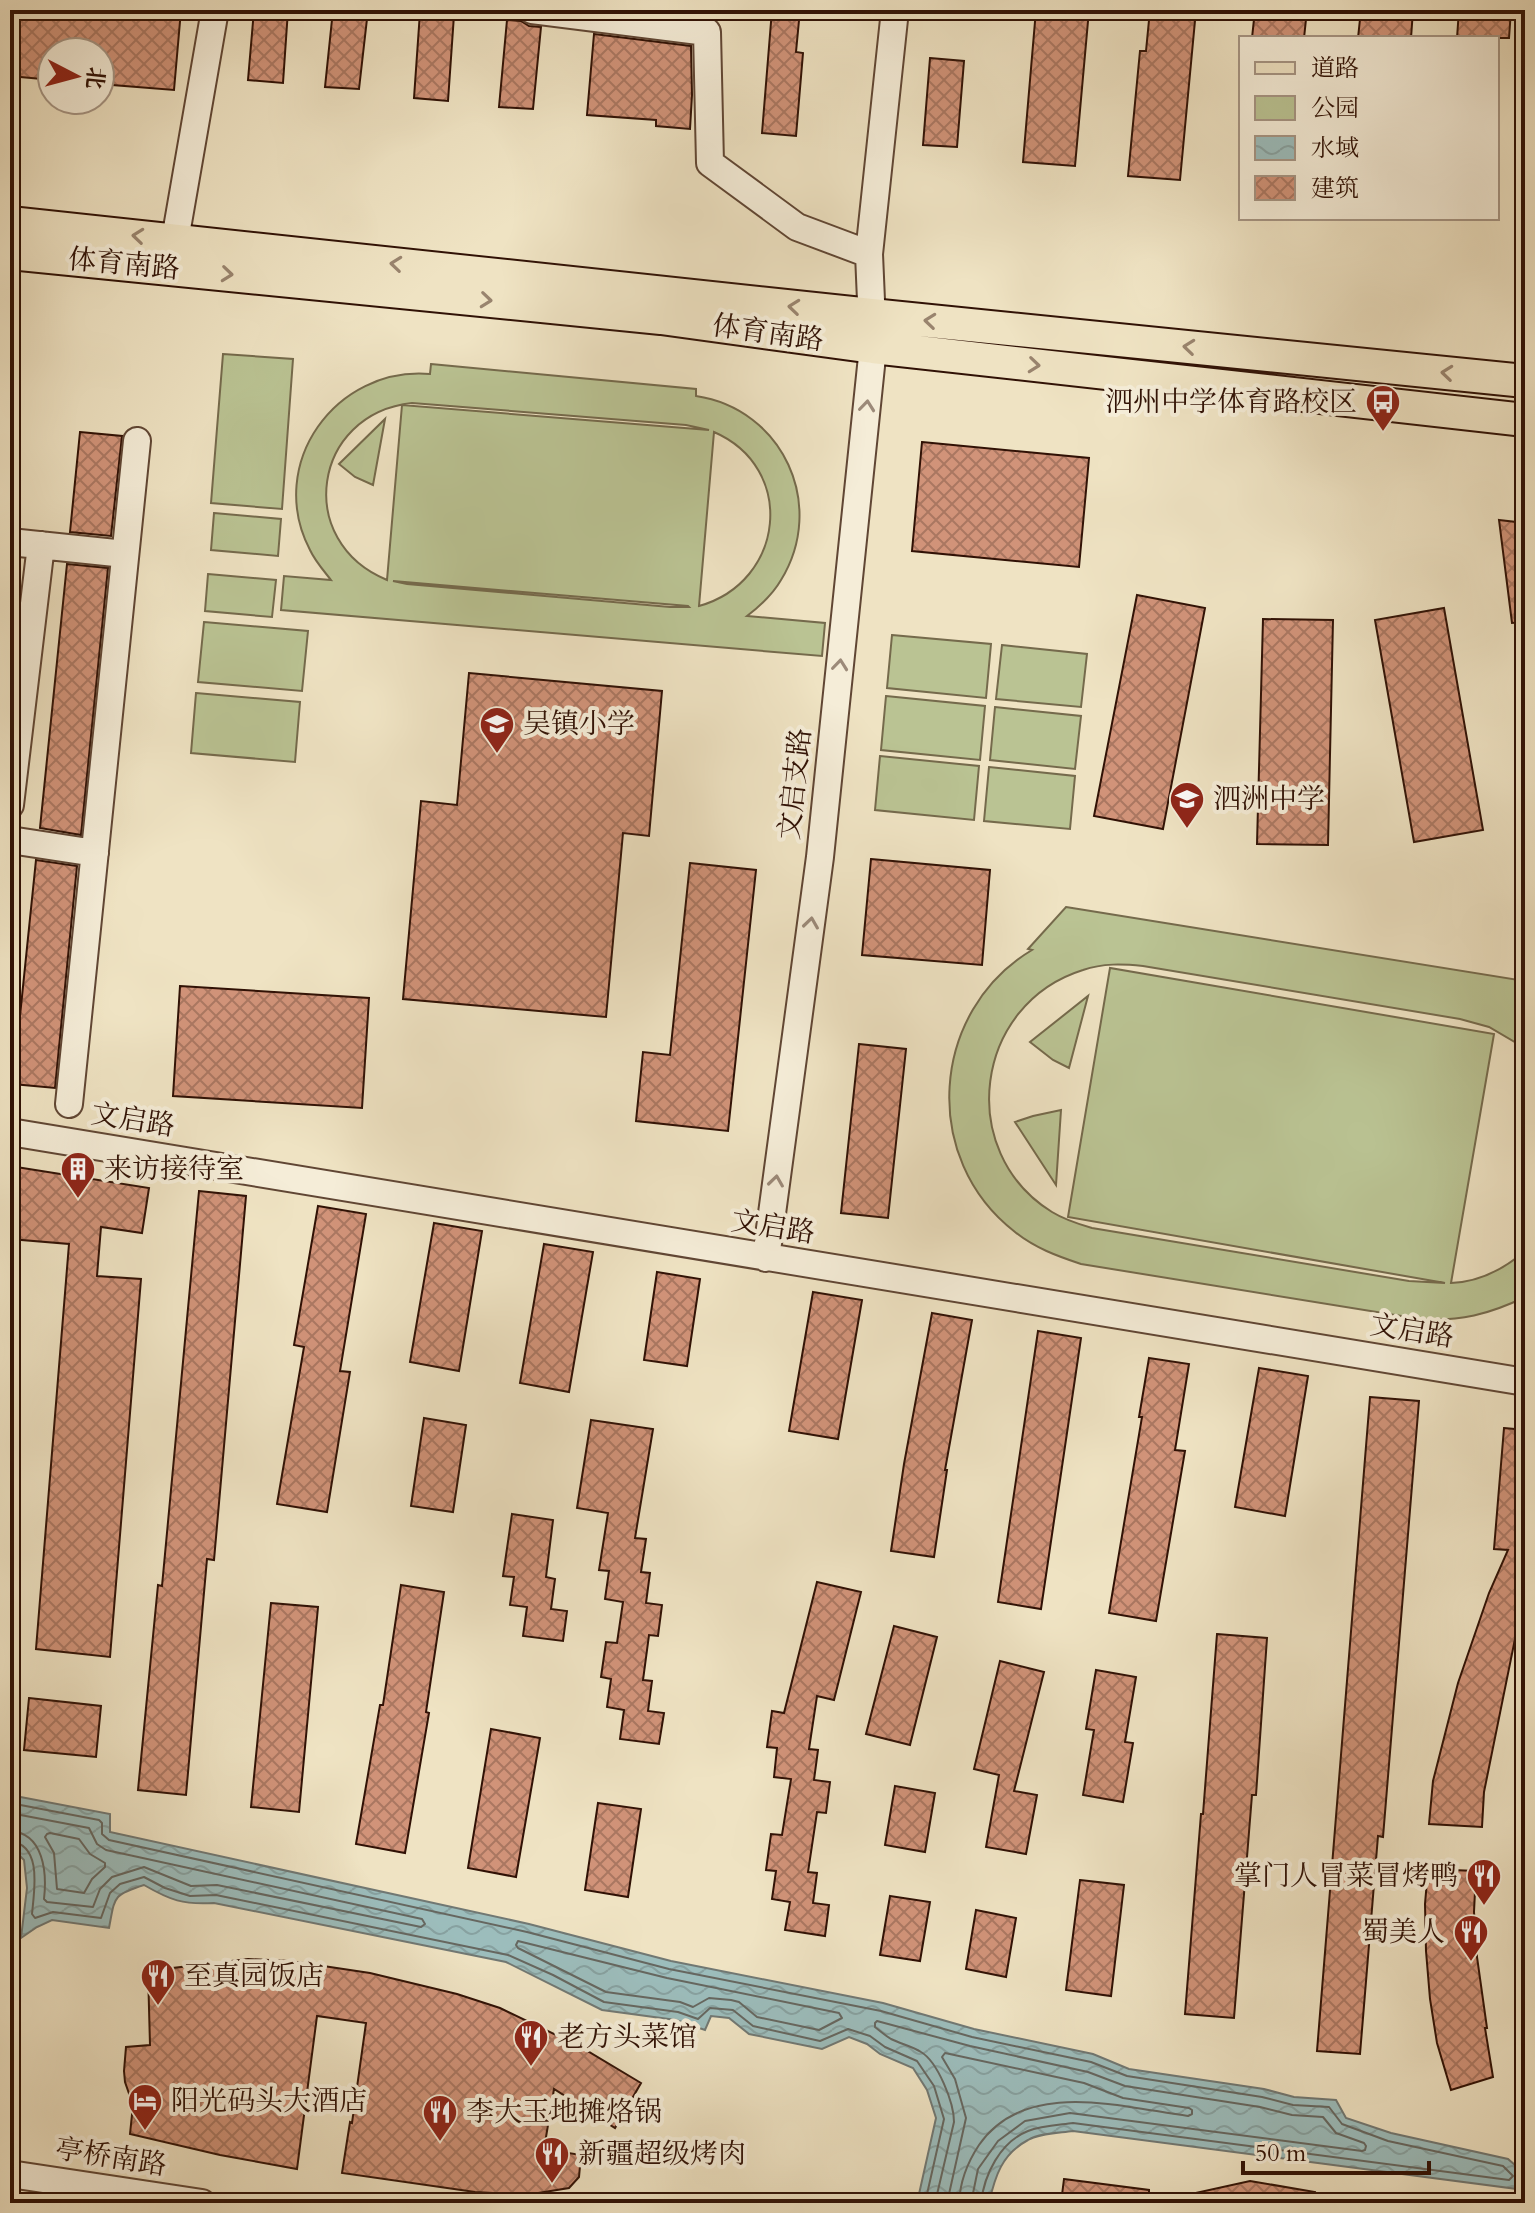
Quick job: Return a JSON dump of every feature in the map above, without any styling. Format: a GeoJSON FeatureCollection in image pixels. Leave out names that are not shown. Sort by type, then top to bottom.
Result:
{"type":"FeatureCollection","features":[{"type":"Feature","properties":{"kind":"main road","name":"体育南路"},"geometry":{"type":"LineString","coordinates":[[10,223],[1525,381]]}},
{"type":"Feature","properties":{"kind":"main road","name":"体育南路"},"geometry":{"type":"LineString","coordinates":[[10,253],[661,318],[873,347],[1525,420]]}},
{"type":"Feature","properties":{"kind":"street"},"geometry":{"type":"LineString","coordinates":[[175,240],[215,10]]}},
{"type":"Feature","properties":{"kind":"street"},"geometry":{"type":"LineString","coordinates":[[532,10],[708,21],[710,163],[797,227],[869,254]]}},
{"type":"Feature","properties":{"kind":"street","name":"文启支路"},"geometry":{"type":"LineString","coordinates":[[766,1258],[820,857],[873,347],[869,254],[895,10]]}},
{"type":"Feature","properties":{"kind":"street"},"geometry":{"type":"LineString","coordinates":[[69,1104],[137,441]]}},
{"type":"Feature","properties":{"kind":"street"},"geometry":{"type":"LineString","coordinates":[[10,542],[125,554]]}},
{"type":"Feature","properties":{"kind":"street"},"geometry":{"type":"LineString","coordinates":[[10,805],[41,545]]}},
{"type":"Feature","properties":{"kind":"street"},"geometry":{"type":"LineString","coordinates":[[10,840],[95,853]]}},
{"type":"Feature","properties":{"kind":"street","name":"文启路"},"geometry":{"type":"LineString","coordinates":[[10,1132],[1525,1382]]}},
{"type":"Feature","properties":{"kind":"street","name":"亭桥南路"},"geometry":{"type":"LineString","coordinates":[[10,2174],[202,2203]]}},
{"type":"Feature","properties":{"kind":"green space"},"geometry":{"type":"Polygon","coordinates":[[[223,354],[293,359],[282,509],[211,503],[223,354]]]}},
{"type":"Feature","properties":{"kind":"green space"},"geometry":{"type":"Polygon","coordinates":[[[431,364],[696,389],[696,396],[727,405],[752,420],[773,440],[788,465],[797,492],[799,521],[794,551],[781,580],[766,600],[747,616],[825,623],[822,656],[281,610],[284,576],[331,580],[312,554],[298,517],[297,485],[303,454],[318,427],[339,403],[365,386],[396,376],[430,374],[431,364]],[[412,403],[404,405],[709,430],[686,425],[412,403]],[[402,406],[378,412],[353,430],[336,454],[327,481],[328,510],[338,538],[357,562],[387,580],[402,406]],[[714,432],[699,606],[728,593],[749,574],[763,550],[770,524],[768,497],[759,471],[741,449],[714,432]],[[393,581],[407,584],[689,607],[393,581]]]}},
{"type":"Feature","properties":{"kind":"green space"},"geometry":{"type":"Polygon","coordinates":[[[385,419],[373,485],[355,477],[339,464],[385,419]]]}},
{"type":"Feature","properties":{"kind":"green space"},"geometry":{"type":"Polygon","coordinates":[[[214,513],[281,519],[278,556],[211,550],[214,513]]]}},
{"type":"Feature","properties":{"kind":"green space"},"geometry":{"type":"Polygon","coordinates":[[[208,574],[276,580],[272,617],[205,611],[208,574]]]}},
{"type":"Feature","properties":{"kind":"green space"},"geometry":{"type":"Polygon","coordinates":[[[204,622],[308,631],[302,691],[198,682],[204,622]]]}},
{"type":"Feature","properties":{"kind":"green space"},"geometry":{"type":"Polygon","coordinates":[[[892,635],[991,644],[986,698],[887,688],[892,635]]]}},
{"type":"Feature","properties":{"kind":"green space"},"geometry":{"type":"Polygon","coordinates":[[[1002,645],[1087,654],[1081,707],[996,699],[1002,645]]]}},
{"type":"Feature","properties":{"kind":"green space"},"geometry":{"type":"Polygon","coordinates":[[[196,693],[300,702],[295,762],[191,753],[196,693]]]}},
{"type":"Feature","properties":{"kind":"green space"},"geometry":{"type":"Polygon","coordinates":[[[886,696],[985,706],[980,760],[881,750],[886,696]]]}},
{"type":"Feature","properties":{"kind":"green space"},"geometry":{"type":"Polygon","coordinates":[[[995,707],[1081,716],[1075,769],[990,760],[995,707]]]}},
{"type":"Feature","properties":{"kind":"green space"},"geometry":{"type":"Polygon","coordinates":[[[880,756],[979,766],[974,820],[875,810],[880,756]]]}},
{"type":"Feature","properties":{"kind":"green space"},"geometry":{"type":"Polygon","coordinates":[[[989,767],[1075,776],[1070,829],[984,821],[989,767]]]}},
{"type":"Feature","properties":{"kind":"green space"},"geometry":{"type":"Polygon","coordinates":[[[1066,907],[1525,981],[1525,1048],[1489,1027],[1460,1019],[1143,966],[1090,968],[1046,988],[1019,1014],[1000,1046],[990,1081],[990,1118],[1001,1154],[1021,1186],[1052,1212],[1092,1228],[1409,1281],[1445,1283],[1068,1217],[1110,968],[1494,1034],[1451,1283],[1490,1273],[1525,1251],[1525,1297],[1474,1316],[1420,1319],[1081,1264],[1038,1247],[1015,1232],[984,1201],[963,1166],[952,1127],[950,1086],[957,1047],[973,1010],[998,977],[1032,950],[1028,949],[1066,907]]]}},
{"type":"Feature","properties":{"kind":"green space"},"geometry":{"type":"Polygon","coordinates":[[[1088,996],[1069,1068],[1030,1042],[1088,996]]]}},
{"type":"Feature","properties":{"kind":"green space"},"geometry":{"type":"Polygon","coordinates":[[[1061,1110],[1056,1185],[1015,1122],[1061,1110]]]}},
{"type":"Feature","properties":{"kind":"water"},"geometry":{"type":"Polygon","coordinates":[[[10,1795],[110,1814],[110,1832],[529,1924],[671,1961],[883,2003],[974,2029],[1093,2054],[1129,2069],[1264,2089],[1294,2097],[1336,2100],[1346,2118],[1391,2133],[1508,2159],[1523,2172],[1525,2163],[1525,2190],[1073,2131],[1038,2136],[1012,2152],[1001,2167],[989,2203],[917,2203],[936,2118],[927,2090],[913,2068],[849,2037],[822,2049],[749,2034],[729,2018],[711,2016],[705,2030],[676,2020],[602,2010],[506,1962],[214,1903],[185,1902],[169,1898],[144,1885],[120,1895],[112,1910],[109,1928],[52,1920],[21,1938],[27,1888],[24,1860],[10,1846],[10,1795]]]}},
{"type":"Feature","properties":{"kind":"building"},"geometry":{"type":"Polygon","coordinates":[[[10,10],[181,10],[174,90],[116,85],[116,36],[36,36],[36,78],[10,76],[10,10]]]}},
{"type":"Feature","properties":{"kind":"building"},"geometry":{"type":"Polygon","coordinates":[[[254,10],[288,10],[283,83],[248,80],[254,10]]]}},
{"type":"Feature","properties":{"kind":"building"},"geometry":{"type":"Polygon","coordinates":[[[333,10],[368,10],[359,89],[325,87],[333,10]]]}},
{"type":"Feature","properties":{"kind":"building"},"geometry":{"type":"Polygon","coordinates":[[[772,10],[800,10],[796,52],[803,53],[796,136],[762,133],[772,10]]]}},
{"type":"Feature","properties":{"kind":"building"},"geometry":{"type":"Polygon","coordinates":[[[1036,10],[1089,10],[1075,166],[1023,162],[1036,10]]]}},
{"type":"Feature","properties":{"kind":"building"},"geometry":{"type":"Polygon","coordinates":[[[1150,10],[1196,10],[1180,180],[1128,176],[1140,51],[1146,51],[1150,10]]]}},
{"type":"Feature","properties":{"kind":"building"},"geometry":{"type":"Polygon","coordinates":[[[1255,10],[1307,10],[1304,36],[1252,36],[1255,10]]]}},
{"type":"Feature","properties":{"kind":"building"},"geometry":{"type":"Polygon","coordinates":[[[1361,10],[1413,10],[1411,36],[1358,36],[1361,10]]]}},
{"type":"Feature","properties":{"kind":"building"},"geometry":{"type":"Polygon","coordinates":[[[1459,10],[1511,10],[1509,38],[1457,36],[1459,10]]]}},
{"type":"Feature","properties":{"kind":"building"},"geometry":{"type":"Polygon","coordinates":[[[420,12],[454,15],[448,101],[414,98],[420,12]]]}},
{"type":"Feature","properties":{"kind":"building"},"geometry":{"type":"Polygon","coordinates":[[[507,20],[541,27],[533,109],[499,107],[507,20]]]}},
{"type":"Feature","properties":{"kind":"building"},"geometry":{"type":"Polygon","coordinates":[[[594,34],[691,46],[690,129],[656,126],[656,120],[587,115],[594,34]]]}},
{"type":"Feature","properties":{"kind":"building"},"geometry":{"type":"Polygon","coordinates":[[[930,58],[964,61],[957,147],[923,145],[930,58]]]}},
{"type":"Feature","properties":{"kind":"building"},"geometry":{"type":"Polygon","coordinates":[[[80,432],[122,436],[111,536],[70,532],[80,432]]]}},
{"type":"Feature","properties":{"kind":"building"},"geometry":{"type":"Polygon","coordinates":[[[922,442],[1089,458],[1079,567],[912,551],[922,442]]]}},
{"type":"Feature","properties":{"kind":"building"},"geometry":{"type":"Polygon","coordinates":[[[1499,520],[1525,523],[1525,622],[1512,623],[1499,520]]]}},
{"type":"Feature","properties":{"kind":"building"},"geometry":{"type":"Polygon","coordinates":[[[67,564],[108,568],[81,835],[40,828],[67,564]]]}},
{"type":"Feature","properties":{"kind":"building"},"geometry":{"type":"Polygon","coordinates":[[[1137,595],[1205,608],[1163,829],[1094,816],[1137,595]]]}},
{"type":"Feature","properties":{"kind":"building"},"geometry":{"type":"Polygon","coordinates":[[[1444,608],[1483,830],[1414,842],[1375,620],[1444,608]]]}},
{"type":"Feature","properties":{"kind":"building"},"geometry":{"type":"Polygon","coordinates":[[[1263,619],[1333,620],[1328,845],[1257,844],[1263,619]]]}},
{"type":"Feature","properties":{"kind":"building"},"geometry":{"type":"Polygon","coordinates":[[[469,673],[662,691],[649,836],[623,833],[606,1017],[403,999],[421,801],[457,805],[469,673]]]}},
{"type":"Feature","properties":{"kind":"building"},"geometry":{"type":"Polygon","coordinates":[[[871,859],[990,870],[982,965],[862,955],[871,859]]]}},
{"type":"Feature","properties":{"kind":"building"},"geometry":{"type":"Polygon","coordinates":[[[36,860],[77,866],[55,1088],[13,1084],[36,860]]]}},
{"type":"Feature","properties":{"kind":"building"},"geometry":{"type":"Polygon","coordinates":[[[690,863],[756,870],[728,1131],[636,1121],[643,1052],[670,1055],[690,863]]]}},
{"type":"Feature","properties":{"kind":"building"},"geometry":{"type":"Polygon","coordinates":[[[180,986],[369,998],[362,1108],[173,1096],[180,986]]]}},
{"type":"Feature","properties":{"kind":"building"},"geometry":{"type":"Polygon","coordinates":[[[859,1044],[906,1049],[888,1218],[841,1213],[859,1044]]]}},
{"type":"Feature","properties":{"kind":"building"},"geometry":{"type":"Polygon","coordinates":[[[10,1166],[149,1188],[142,1233],[101,1227],[97,1276],[141,1279],[110,1657],[36,1649],[69,1244],[10,1239],[10,1166]]]}},
{"type":"Feature","properties":{"kind":"building"},"geometry":{"type":"Polygon","coordinates":[[[199,1191],[246,1196],[214,1560],[207,1559],[186,1795],[138,1790],[158,1585],[162,1586],[199,1191]]]}},
{"type":"Feature","properties":{"kind":"building"},"geometry":{"type":"Polygon","coordinates":[[[318,1206],[366,1214],[340,1371],[350,1372],[327,1512],[277,1504],[304,1347],[294,1345],[318,1206]]]}},
{"type":"Feature","properties":{"kind":"building"},"geometry":{"type":"Polygon","coordinates":[[[434,1223],[482,1231],[459,1371],[410,1362],[434,1223]]]}},
{"type":"Feature","properties":{"kind":"building"},"geometry":{"type":"Polygon","coordinates":[[[544,1244],[593,1252],[569,1392],[520,1383],[544,1244]]]}},
{"type":"Feature","properties":{"kind":"building"},"geometry":{"type":"Polygon","coordinates":[[[657,1272],[700,1279],[687,1366],[644,1360],[657,1272]]]}},
{"type":"Feature","properties":{"kind":"building"},"geometry":{"type":"Polygon","coordinates":[[[813,1292],[862,1300],[838,1439],[789,1431],[813,1292]]]}},
{"type":"Feature","properties":{"kind":"building"},"geometry":{"type":"Polygon","coordinates":[[[932,1313],[972,1320],[945,1470],[934,1557],[891,1551],[932,1313]]]}},
{"type":"Feature","properties":{"kind":"building"},"geometry":{"type":"Polygon","coordinates":[[[1038,1331],[1081,1338],[1041,1609],[998,1602],[1038,1331]]]}},
{"type":"Feature","properties":{"kind":"building"},"geometry":{"type":"Polygon","coordinates":[[[1149,1358],[1189,1364],[1175,1450],[1185,1451],[1156,1621],[1109,1613],[1149,1358]]]}},
{"type":"Feature","properties":{"kind":"building"},"geometry":{"type":"Polygon","coordinates":[[[1259,1368],[1308,1376],[1285,1516],[1235,1507],[1259,1368]]]}},
{"type":"Feature","properties":{"kind":"building"},"geometry":{"type":"Polygon","coordinates":[[[1370,1397],[1419,1401],[1383,1837],[1378,1836],[1360,2054],[1317,2051],[1370,1397]]]}},
{"type":"Feature","properties":{"kind":"building"},"geometry":{"type":"Polygon","coordinates":[[[424,1418],[466,1425],[453,1512],[411,1506],[424,1418]]]}},
{"type":"Feature","properties":{"kind":"building"},"geometry":{"type":"Polygon","coordinates":[[[591,1420],[653,1429],[635,1538],[646,1539],[641,1572],[650,1573],[646,1603],[662,1605],[658,1636],[649,1635],[643,1680],[652,1681],[648,1711],[664,1713],[659,1744],[620,1739],[624,1710],[607,1707],[611,1679],[601,1677],[606,1642],[617,1643],[623,1602],[605,1599],[609,1571],[599,1570],[608,1513],[577,1508],[591,1420]]]}},
{"type":"Feature","properties":{"kind":"building"},"geometry":{"type":"Polygon","coordinates":[[[1504,1428],[1525,1430],[1525,1630],[1517,1629],[1484,1792],[1482,1827],[1429,1824],[1433,1781],[1458,1683],[1489,1593],[1508,1550],[1494,1549],[1504,1428]]]}},
{"type":"Feature","properties":{"kind":"building"},"geometry":{"type":"Polygon","coordinates":[[[512,1514],[553,1520],[546,1577],[555,1579],[551,1609],[567,1611],[563,1641],[523,1636],[527,1607],[510,1605],[514,1577],[503,1576],[512,1514]]]}},
{"type":"Feature","properties":{"kind":"building"},"geometry":{"type":"Polygon","coordinates":[[[817,1582],[861,1592],[834,1700],[817,1696],[809,1749],[818,1750],[814,1780],[830,1782],[826,1813],[817,1812],[808,1872],[817,1873],[813,1903],[829,1905],[825,1936],[785,1930],[790,1902],[772,1899],[776,1871],[766,1870],[771,1834],[782,1835],[791,1779],[774,1777],[777,1748],[767,1747],[772,1711],[784,1713],[817,1582]]]}},
{"type":"Feature","properties":{"kind":"building"},"geometry":{"type":"Polygon","coordinates":[[[401,1585],[444,1592],[426,1712],[429,1713],[405,1853],[356,1844],[380,1705],[383,1705],[401,1585]]]}},
{"type":"Feature","properties":{"kind":"building"},"geometry":{"type":"Polygon","coordinates":[[[271,1603],[318,1607],[299,1812],[251,1807],[271,1603]]]}},
{"type":"Feature","properties":{"kind":"building"},"geometry":{"type":"Polygon","coordinates":[[[894,1626],[937,1637],[910,1745],[866,1734],[894,1626]]]}},
{"type":"Feature","properties":{"kind":"building"},"geometry":{"type":"Polygon","coordinates":[[[1217,1634],[1267,1638],[1256,1795],[1252,1795],[1234,2018],[1185,2014],[1217,1634]]]}},
{"type":"Feature","properties":{"kind":"building"},"geometry":{"type":"Polygon","coordinates":[[[1000,1661],[1044,1672],[1014,1791],[1037,1795],[1026,1854],[986,1847],[999,1775],[974,1769],[1000,1661]]]}},
{"type":"Feature","properties":{"kind":"building"},"geometry":{"type":"Polygon","coordinates":[[[1096,1670],[1136,1677],[1125,1742],[1133,1743],[1123,1802],[1083,1795],[1094,1730],[1086,1729],[1096,1670]]]}},
{"type":"Feature","properties":{"kind":"building"},"geometry":{"type":"Polygon","coordinates":[[[29,1698],[101,1706],[96,1757],[24,1750],[29,1698]]]}},
{"type":"Feature","properties":{"kind":"building"},"geometry":{"type":"Polygon","coordinates":[[[491,1729],[540,1738],[516,1877],[468,1868],[491,1729]]]}},
{"type":"Feature","properties":{"kind":"building"},"geometry":{"type":"Polygon","coordinates":[[[895,1786],[935,1793],[925,1852],[885,1845],[895,1786]]]}},
{"type":"Feature","properties":{"kind":"building"},"geometry":{"type":"Polygon","coordinates":[[[598,1803],[641,1809],[628,1897],[585,1890],[598,1803]]]}},
{"type":"Feature","properties":{"kind":"building"},"geometry":{"type":"Polygon","coordinates":[[[1428,1869],[1476,1871],[1474,1912],[1477,1957],[1493,2077],[1451,2090],[1437,2043],[1430,1999],[1425,1904],[1428,1869]]]}},
{"type":"Feature","properties":{"kind":"building"},"geometry":{"type":"Polygon","coordinates":[[[1080,1880],[1124,1885],[1111,1996],[1066,1990],[1080,1880]]]}},
{"type":"Feature","properties":{"kind":"building"},"geometry":{"type":"Polygon","coordinates":[[[890,1896],[930,1902],[920,1961],[880,1955],[890,1896]]]}},
{"type":"Feature","properties":{"kind":"building"},"geometry":{"type":"Polygon","coordinates":[[[976,1910],[1016,1918],[1006,1977],[966,1969],[976,1910]]]}},
{"type":"Feature","properties":{"kind":"building"},"geometry":{"type":"Polygon","coordinates":[[[248,1959],[290,1961],[370,1973],[457,1994],[500,2008],[579,2046],[641,2083],[615,2128],[554,2089],[544,2149],[581,2155],[579,2177],[569,2188],[526,2195],[475,2192],[342,2173],[366,2023],[317,2016],[297,2169],[130,2134],[133,2105],[125,2082],[126,2047],[150,2045],[148,1971],[248,1959]]]}},
{"type":"Feature","properties":{"kind":"building"},"geometry":{"type":"Polygon","coordinates":[[[1064,2179],[1149,2190],[1149,2203],[1061,2203],[1064,2179]]]}},
{"type":"Feature","properties":{"kind":"building"},"geometry":{"type":"Polygon","coordinates":[[[1250,2181],[1315,2192],[1314,2203],[1192,2203],[1191,2194],[1250,2181]]]}},
{"type":"Feature","properties":{"kind":"place","name":"泗州中学体育路校区"},"geometry":{"type":"Point","coordinates":[1383,433]}},
{"type":"Feature","properties":{"kind":"place","name":"吴镇小学"},"geometry":{"type":"Point","coordinates":[497,755]}},
{"type":"Feature","properties":{"kind":"place","name":"泗洲中学"},"geometry":{"type":"Point","coordinates":[1187,830]}},
{"type":"Feature","properties":{"kind":"place","name":"来访接待室"},"geometry":{"type":"Point","coordinates":[78,1200]}},
{"type":"Feature","properties":{"kind":"place","name":"掌门人冒菜冒烤鸭"},"geometry":{"type":"Point","coordinates":[1484,1907]}},
{"type":"Feature","properties":{"kind":"place","name":"蜀美人"},"geometry":{"type":"Point","coordinates":[1471,1963]}},
{"type":"Feature","properties":{"kind":"place","name":"至真园饭店"},"geometry":{"type":"Point","coordinates":[158,2007]}},
{"type":"Feature","properties":{"kind":"place","name":"老方头菜馆"},"geometry":{"type":"Point","coordinates":[531,2068]}},
{"type":"Feature","properties":{"kind":"place","name":"阳光码头大酒店"},"geometry":{"type":"Point","coordinates":[145,2132]}},
{"type":"Feature","properties":{"kind":"place","name":"李大玉地摊烙锅"},"geometry":{"type":"Point","coordinates":[440,2143]}},
{"type":"Feature","properties":{"kind":"place","name":"新疆超级烤肉"},"geometry":{"type":"Point","coordinates":[552,2185]}}]}
